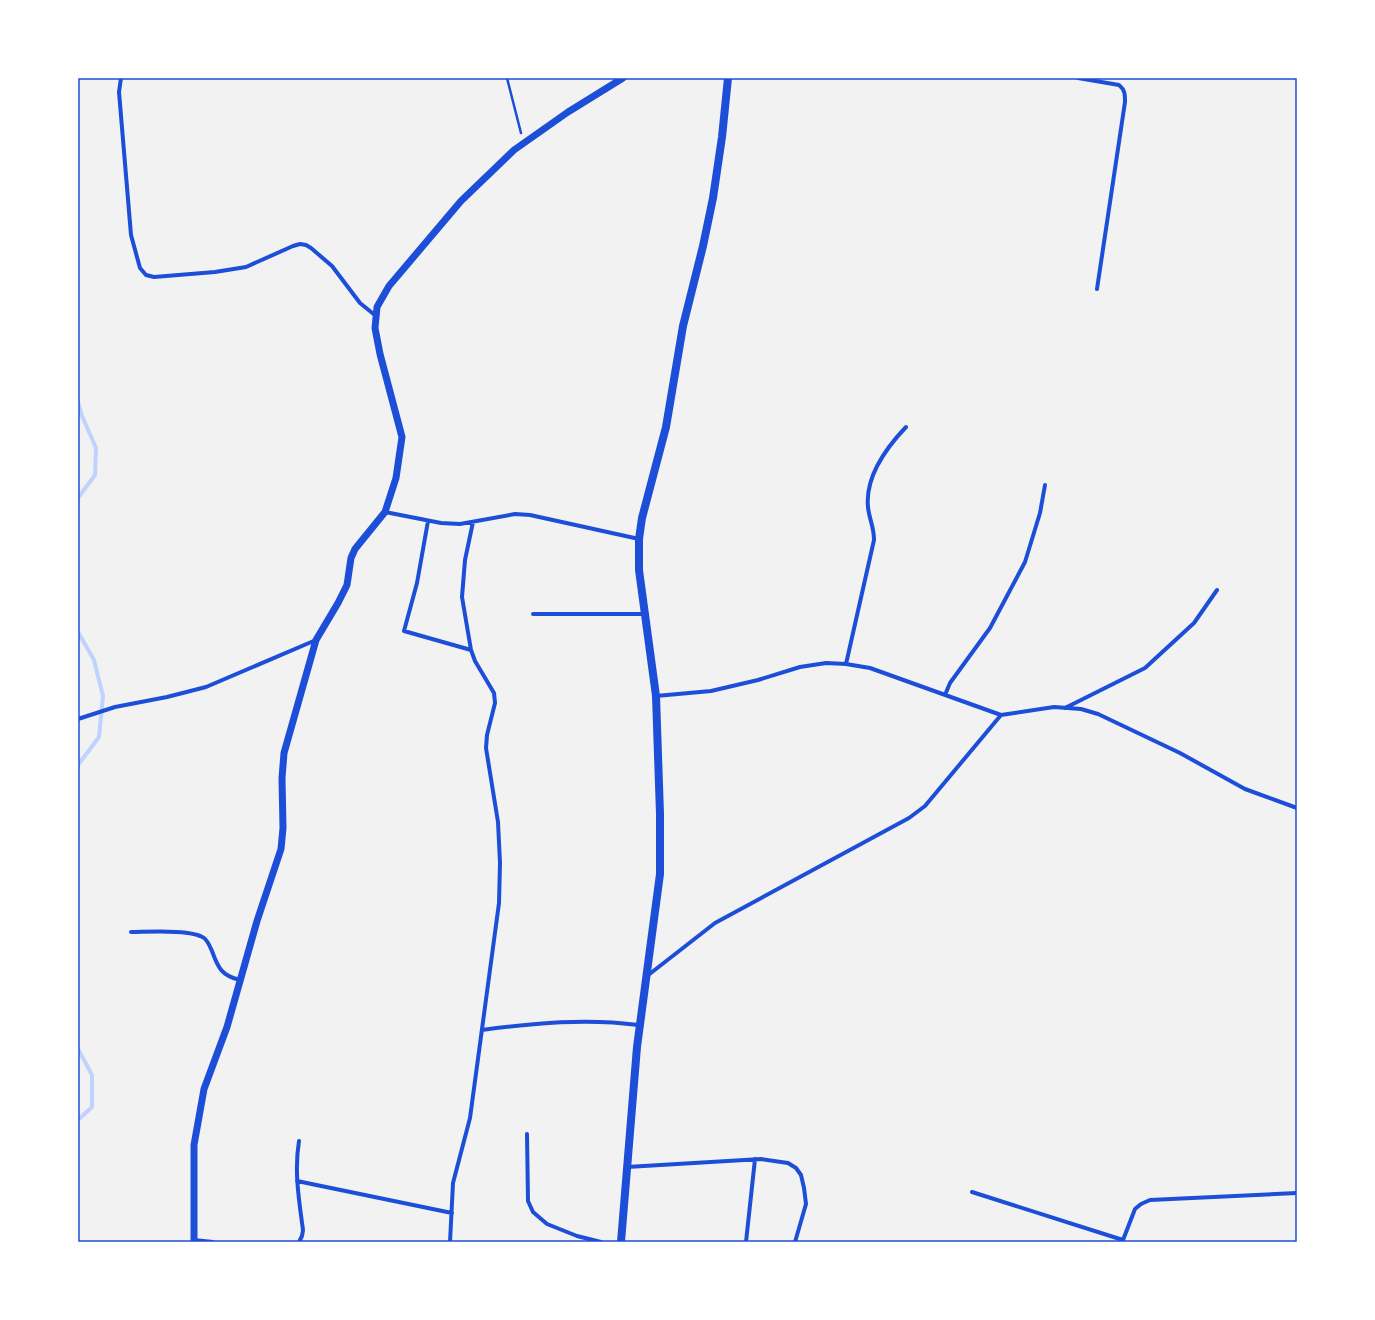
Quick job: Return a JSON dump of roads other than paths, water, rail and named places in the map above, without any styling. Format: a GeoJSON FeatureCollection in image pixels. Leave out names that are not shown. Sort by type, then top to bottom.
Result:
{"type":"FeatureCollection","features":[{"type":"Feature","properties":{"kind":"main road"},"geometry":{"type":"LineString","coordinates":[[621,1242],[639,1025],[660,874],[660,814],[656,696],[640,570],[639,539],[642,518],[666,427],[683,326],[703,246],[713,198],[722,137],[728,78]]}},
{"type":"Feature","properties":{"kind":"street"},"geometry":{"type":"LineString","coordinates":[[121,78],[119,92],[131,235],[140,268],[146,275],[154,276],[215,272],[246,268],[293,246],[300,244],[306,245],[332,266],[360,303],[376,316]]}},
{"type":"Feature","properties":{"kind":"street"},"geometry":{"type":"LineString","coordinates":[[213,1242],[194,1241],[194,1145],[204,1089],[227,1027],[257,921],[281,849],[283,828],[282,778],[284,753],[316,640],[347,585],[351,558],[355,549],[385,512],[396,478],[402,437],[380,354],[375,328],[377,307],[388,286],[461,201],[514,150],[568,112],[623,78]]}},
{"type":"Feature","properties":{"kind":"street"},"geometry":{"type":"LineString","coordinates":[[1078,78],[1119,85],[1125,92],[1125,102],[1097,289]]}},
{"type":"Feature","properties":{"kind":"street"},"geometry":{"type":"LineString","coordinates":[[846,664],[874,540],[874,530],[868,508],[867,496],[882,456],[892,442],[906,427]]}},
{"type":"Feature","properties":{"kind":"street"},"geometry":{"type":"LineString","coordinates":[[945,695],[950,683],[990,628],[1025,562],[1040,513],[1045,485]]}},
{"type":"Feature","properties":{"kind":"street"},"geometry":{"type":"LineString","coordinates":[[385,512],[428,521],[454,524],[515,514],[530,515],[639,539]]}},
{"type":"Feature","properties":{"kind":"street"},"geometry":{"type":"LineString","coordinates":[[428,521],[418,583],[404,631],[471,650]]}},
{"type":"Feature","properties":{"kind":"street"},"geometry":{"type":"LineString","coordinates":[[450,1242],[453,1183],[470,1118],[499,903],[500,863],[498,822],[486,748],[487,735],[495,703],[494,693],[475,661],[471,650],[462,597],[465,560],[472,522]]}},
{"type":"Feature","properties":{"kind":"street"},"geometry":{"type":"LineString","coordinates":[[1065,708],[1145,668],[1194,623],[1217,590]]}},
{"type":"Feature","properties":{"kind":"street"},"geometry":{"type":"LineString","coordinates":[[533,614],[645,614]]}},
{"type":"Feature","properties":{"kind":"street"},"geometry":{"type":"LineString","coordinates":[[78,719],[115,707],[167,697],[206,687],[316,640]]}},
{"type":"Feature","properties":{"kind":"street"},"geometry":{"type":"LineString","coordinates":[[656,696],[711,691],[758,680],[800,667],[826,663],[846,664],[870,668],[1001,715],[1054,707],[1081,709],[1098,714],[1180,753],[1245,789],[1297,808]]}},
{"type":"Feature","properties":{"kind":"street"},"geometry":{"type":"LineString","coordinates":[[646,976],[715,923],[909,818],[925,806],[1001,715]]}},
{"type":"Feature","properties":{"kind":"street"},"geometry":{"type":"LineString","coordinates":[[131,932],[187,932],[198,935],[205,939],[209,945],[215,961],[221,970],[226,975],[240,980]]}},
{"type":"Feature","properties":{"kind":"street"},"geometry":{"type":"LineString","coordinates":[[482,1030],[531,1023],[569,1021],[602,1021],[639,1025]]}},
{"type":"Feature","properties":{"kind":"street"},"geometry":{"type":"LineString","coordinates":[[527,1134],[528,1201],[533,1212],[547,1224],[577,1236],[601,1242]]}},
{"type":"Feature","properties":{"kind":"street"},"geometry":{"type":"LineString","coordinates":[[299,1141],[297,1154],[297,1181],[303,1230],[299,1242]]}},
{"type":"Feature","properties":{"kind":"street"},"geometry":{"type":"LineString","coordinates":[[627,1167],[755,1159],[788,1163],[796,1168],[801,1175],[806,1204],[795,1242]]}},
{"type":"Feature","properties":{"kind":"street"},"geometry":{"type":"LineString","coordinates":[[746,1242],[755,1159]]}},
{"type":"Feature","properties":{"kind":"street"},"geometry":{"type":"LineString","coordinates":[[297,1181],[452,1214]]}},
{"type":"Feature","properties":{"kind":"street"},"geometry":{"type":"LineString","coordinates":[[972,1192],[1123,1241],[1135,1209],[1140,1204],[1150,1200],[1297,1193]]}},
{"type":"Feature","properties":{"kind":"waterway"},"geometry":{"type":"LineString","coordinates":[[78,402],[82,416],[96,448],[95,475],[78,498]]}},
{"type":"Feature","properties":{"kind":"waterway"},"geometry":{"type":"LineString","coordinates":[[78,632],[94,660],[103,696],[99,737],[78,765]]}},
{"type":"Feature","properties":{"kind":"waterway"},"geometry":{"type":"LineString","coordinates":[[78,1049],[92,1075],[92,1107],[78,1120]]}}]}
